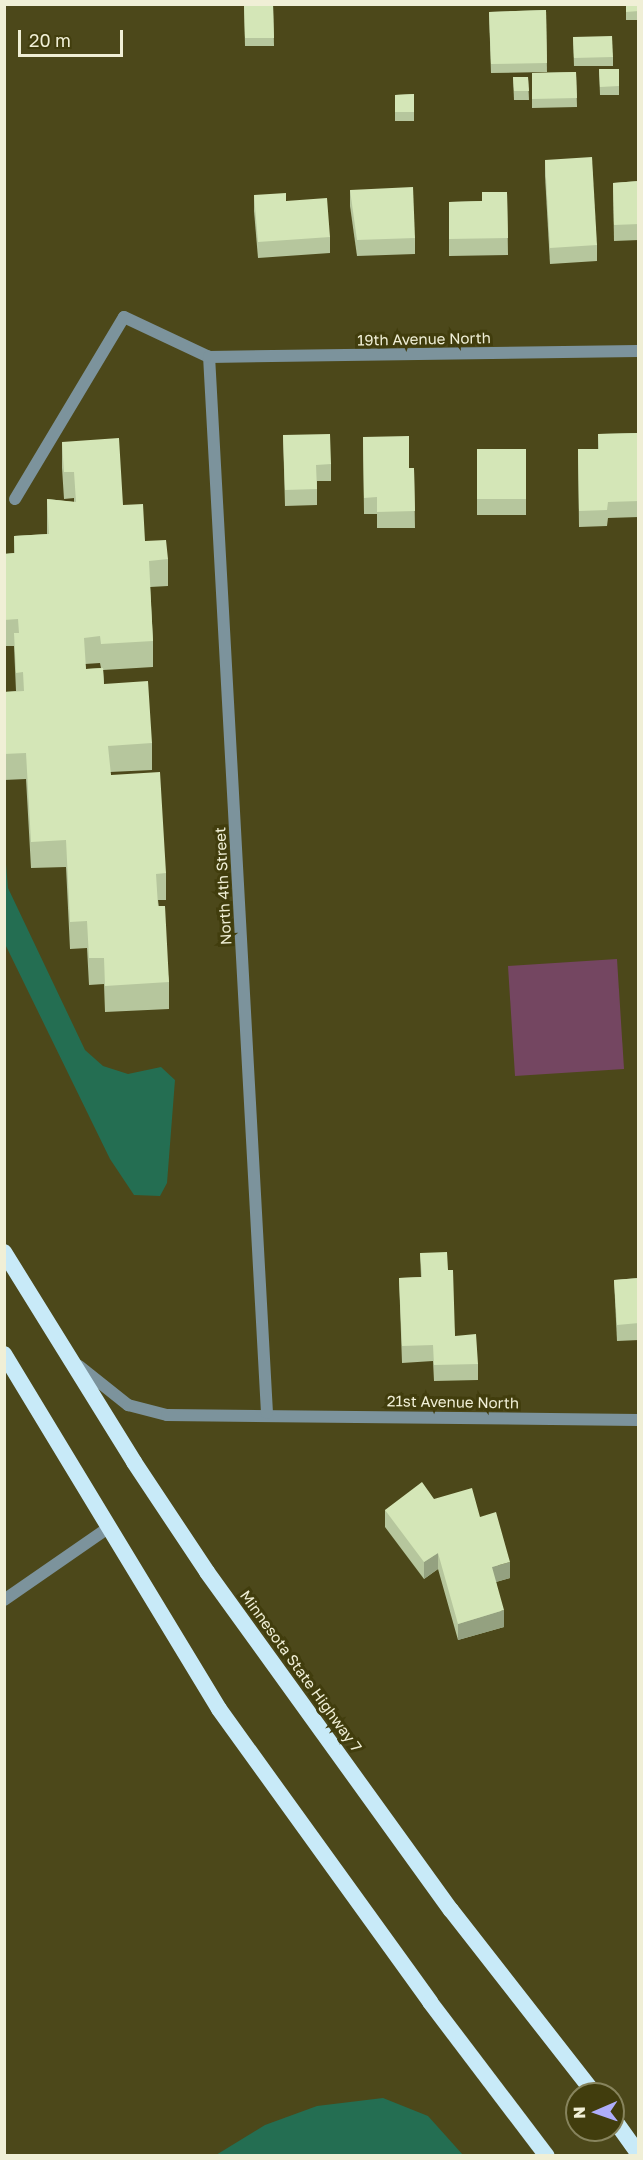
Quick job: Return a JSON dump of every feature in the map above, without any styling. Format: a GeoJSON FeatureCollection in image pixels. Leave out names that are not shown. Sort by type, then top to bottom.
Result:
{"type":"FeatureCollection","features":[{"type":"Feature","properties":{"kind":"highway","name":"Minnesota State Highway 7"},"geometry":{"type":"LineString","coordinates":[[4,1252],[68,1358],[207,1572],[451,1910],[587,2082]]}},
{"type":"Feature","properties":{"kind":"highway"},"geometry":{"type":"LineString","coordinates":[[4,1354],[219,1709],[430,2002],[547,2156]]}},
{"type":"Feature","properties":{"kind":"highway"},"geometry":{"type":"LineString","coordinates":[[625,2134],[639,2153]]}},
{"type":"Feature","properties":{"kind":"street"},"geometry":{"type":"LineString","coordinates":[[15,499],[124,317],[209,357]]}},
{"type":"Feature","properties":{"kind":"street","name":"19th Avenue North"},"geometry":{"type":"LineString","coordinates":[[209,357],[639,351]]}},
{"type":"Feature","properties":{"kind":"street","name":"North 4th Street"},"geometry":{"type":"LineString","coordinates":[[209,357],[267,1413]]}},
{"type":"Feature","properties":{"kind":"street","name":"21st Avenue North"},"geometry":{"type":"LineString","coordinates":[[68,1358],[128,1405],[167,1415],[267,1413],[639,1420]]}},
{"type":"Feature","properties":{"kind":"street"},"geometry":{"type":"LineString","coordinates":[[4,1600],[108,1528]]}},
{"type":"Feature","properties":{"kind":"shaded area"},"geometry":{"type":"Polygon","coordinates":[[[5,852],[8,888],[85,1050],[103,1066],[128,1074],[161,1067],[175,1080],[167,1183],[160,1196],[134,1195],[110,1159],[5,944],[5,852]]]}},
{"type":"Feature","properties":{"kind":"shaded area"},"geometry":{"type":"Polygon","coordinates":[[[617,959],[624,1069],[515,1076],[508,966],[617,959]]]}},
{"type":"Feature","properties":{"kind":"shaded area"},"geometry":{"type":"Polygon","coordinates":[[[383,2098],[428,2116],[463,2155],[216,2155],[265,2125],[317,2106],[383,2098]]]}},
{"type":"Feature","properties":{"kind":"building"},"geometry":{"type":"Polygon","coordinates":[[[244,4],[273,4],[274,38],[245,38],[244,4]]]}},
{"type":"Feature","properties":{"kind":"building"},"geometry":{"type":"Polygon","coordinates":[[[626,4],[639,4],[639,11],[626,12],[626,4]]]}},
{"type":"Feature","properties":{"kind":"building"},"geometry":{"type":"Polygon","coordinates":[[[546,10],[547,63],[491,64],[489,12],[546,10]]]}},
{"type":"Feature","properties":{"kind":"building"},"geometry":{"type":"Polygon","coordinates":[[[612,36],[613,57],[574,58],[573,37],[612,36]]]}},
{"type":"Feature","properties":{"kind":"building"},"geometry":{"type":"Polygon","coordinates":[[[599,69],[619,69],[619,86],[600,87],[599,69]]]}},
{"type":"Feature","properties":{"kind":"building"},"geometry":{"type":"Polygon","coordinates":[[[576,72],[577,98],[532,99],[532,73],[576,72]]]}},
{"type":"Feature","properties":{"kind":"building"},"geometry":{"type":"Polygon","coordinates":[[[513,77],[528,77],[529,91],[514,91],[513,77]]]}},
{"type":"Feature","properties":{"kind":"building"},"geometry":{"type":"Polygon","coordinates":[[[414,94],[414,112],[395,112],[395,95],[414,94]]]}},
{"type":"Feature","properties":{"kind":"building"},"geometry":{"type":"Polygon","coordinates":[[[592,157],[597,245],[550,248],[545,160],[592,157]]]}},
{"type":"Feature","properties":{"kind":"building"},"geometry":{"type":"Polygon","coordinates":[[[639,181],[639,224],[614,225],[613,183],[639,181]]]}},
{"type":"Feature","properties":{"kind":"building"},"geometry":{"type":"Polygon","coordinates":[[[413,187],[415,238],[357,240],[350,190],[413,187]]]}},
{"type":"Feature","properties":{"kind":"building"},"geometry":{"type":"Polygon","coordinates":[[[482,192],[507,192],[508,238],[449,239],[449,202],[482,201],[482,192]]]}},
{"type":"Feature","properties":{"kind":"building"},"geometry":{"type":"Polygon","coordinates":[[[286,193],[286,201],[327,198],[330,237],[258,242],[254,195],[286,193]]]}},
{"type":"Feature","properties":{"kind":"building"},"geometry":{"type":"Polygon","coordinates":[[[639,433],[639,501],[608,502],[607,510],[579,511],[578,449],[599,449],[598,434],[639,433]]]}},
{"type":"Feature","properties":{"kind":"building"},"geometry":{"type":"Polygon","coordinates":[[[330,434],[331,464],[316,465],[317,489],[285,490],[283,435],[330,434]]]}},
{"type":"Feature","properties":{"kind":"building"},"geometry":{"type":"Polygon","coordinates":[[[409,436],[409,468],[414,468],[415,511],[377,512],[377,497],[364,498],[363,437],[409,436]]]}},
{"type":"Feature","properties":{"kind":"building"},"geometry":{"type":"Polygon","coordinates":[[[119,438],[123,505],[143,504],[145,541],[166,540],[168,559],[149,561],[153,641],[101,644],[100,636],[84,638],[86,669],[103,668],[104,684],[148,681],[152,743],[108,746],[111,775],[160,772],[166,873],[156,874],[158,906],[165,906],[169,982],[105,986],[104,958],[89,958],[87,921],[70,922],[66,840],[31,842],[26,753],[4,754],[4,692],[24,691],[23,672],[16,673],[14,633],[19,633],[18,619],[4,620],[4,554],[15,553],[14,536],[49,534],[47,499],[76,502],[74,472],[64,472],[62,442],[119,438]]]}},
{"type":"Feature","properties":{"kind":"building"},"geometry":{"type":"Polygon","coordinates":[[[477,449],[526,449],[526,499],[477,499],[477,449]]]}},
{"type":"Feature","properties":{"kind":"building"},"geometry":{"type":"Polygon","coordinates":[[[447,1252],[448,1270],[453,1270],[455,1336],[476,1334],[478,1364],[434,1365],[433,1345],[402,1346],[399,1278],[422,1277],[420,1253],[447,1252]]]}},
{"type":"Feature","properties":{"kind":"building"},"geometry":{"type":"Polygon","coordinates":[[[639,1278],[639,1323],[617,1325],[614,1280],[639,1278]]]}},
{"type":"Feature","properties":{"kind":"building"},"geometry":{"type":"Polygon","coordinates":[[[422,1482],[434,1499],[472,1488],[480,1517],[496,1512],[510,1562],[492,1567],[504,1610],[458,1624],[438,1553],[424,1562],[385,1510],[422,1482]]]}}]}
